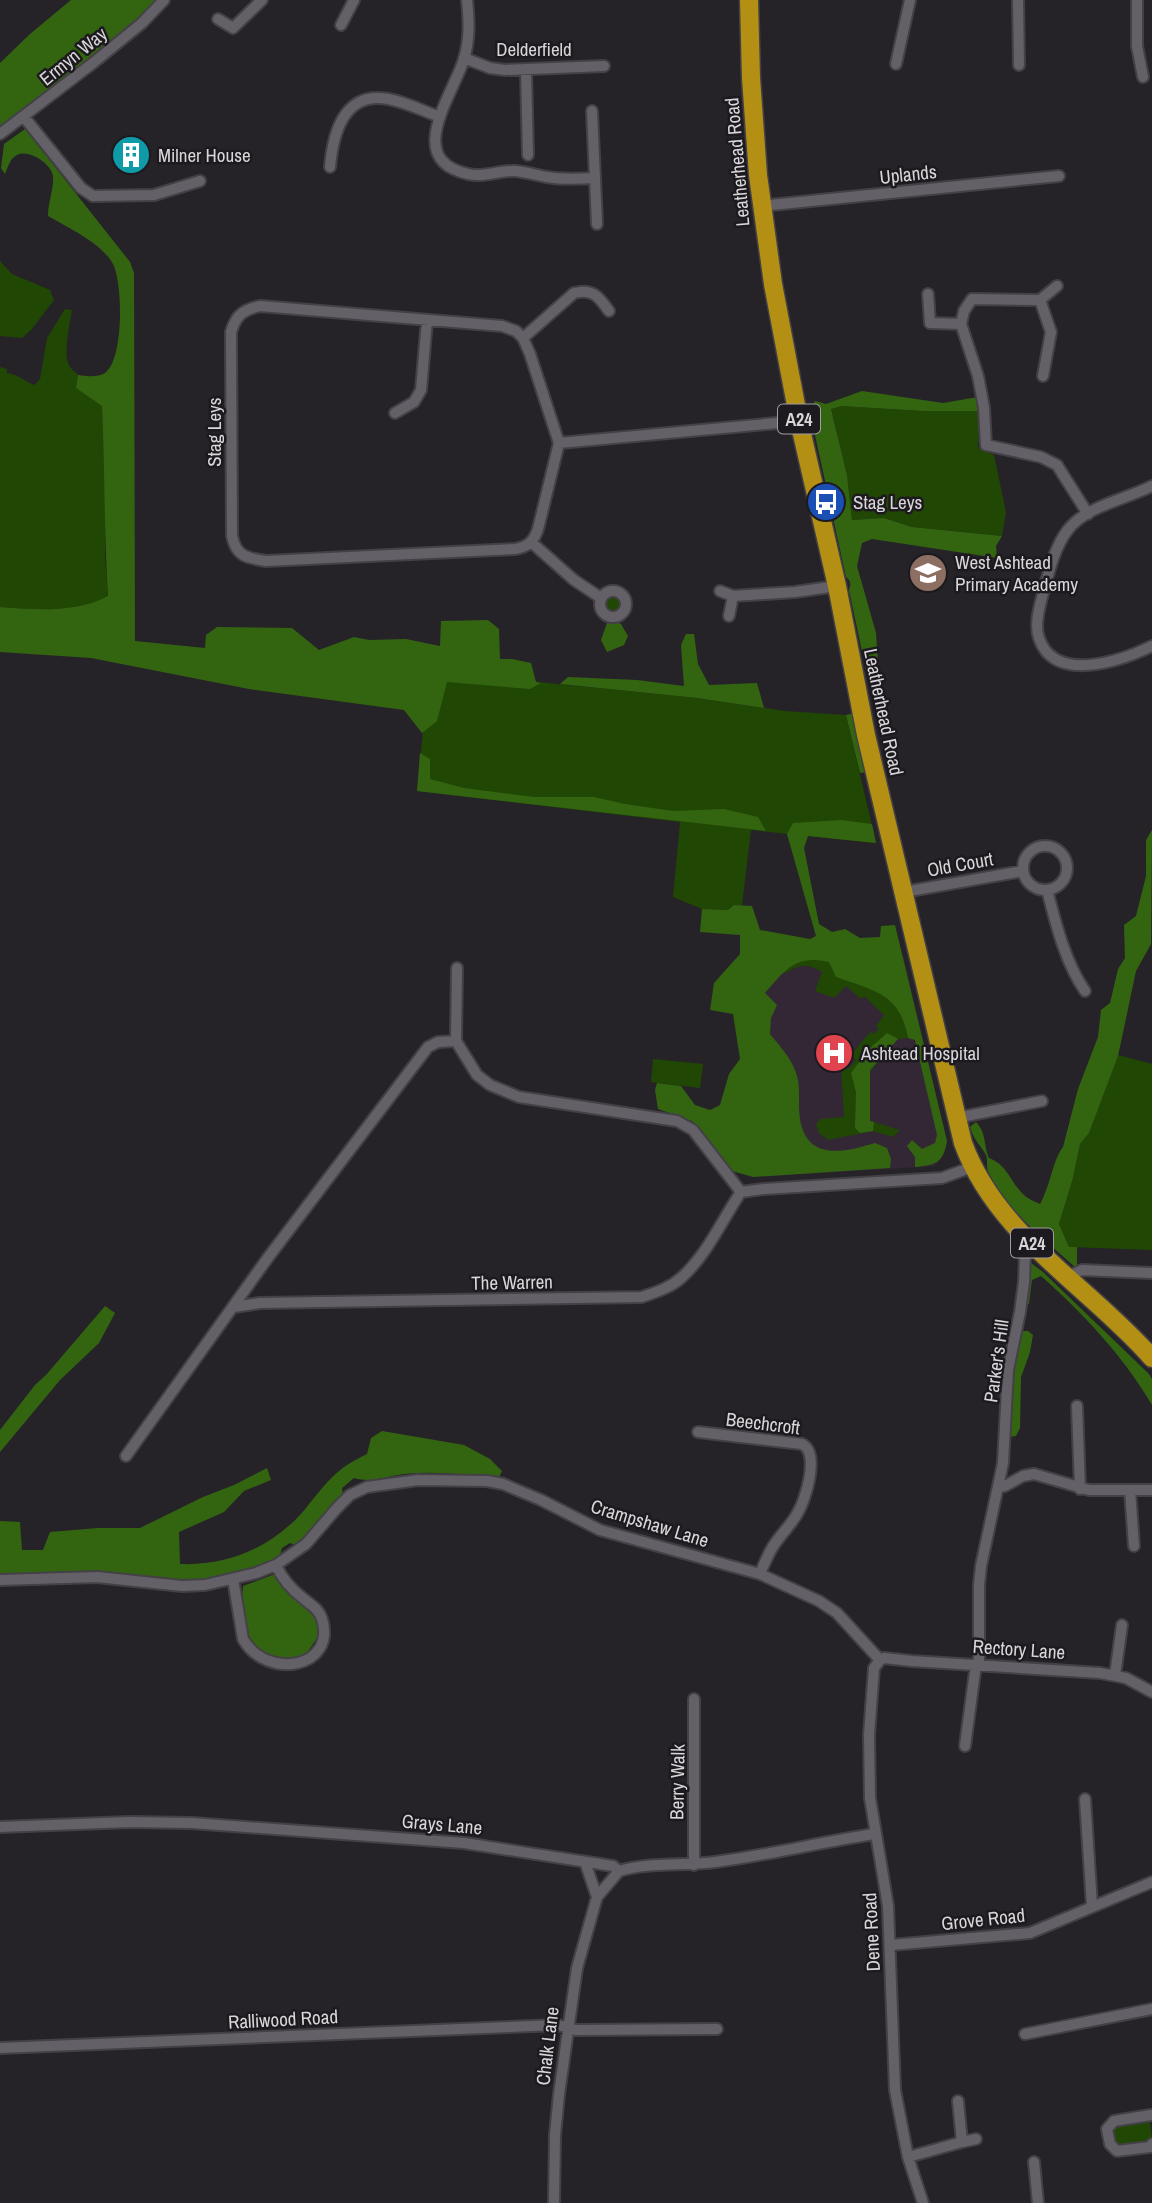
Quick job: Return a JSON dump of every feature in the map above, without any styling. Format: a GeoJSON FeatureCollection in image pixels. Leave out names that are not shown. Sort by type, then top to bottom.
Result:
{"type":"FeatureCollection","features":[{"type":"Feature","properties":{"kind":"highway","name":"Leatherhead Road"},"geometry":{"type":"LineString","coordinates":[[749,0],[754,125],[761,206],[773,284],[799,421],[837,586],[866,735],[956,1118],[972,1167],[1002,1213],[1152,1358]]}},
{"type":"Feature","properties":{"kind":"street","name":"Ermyn Way"},"geometry":{"type":"LineString","coordinates":[[0,134],[142,23],[164,0]]}},
{"type":"Feature","properties":{"kind":"street"},"geometry":{"type":"LineString","coordinates":[[218,19],[233,28],[262,0]]}},
{"type":"Feature","properties":{"kind":"street"},"geometry":{"type":"LineString","coordinates":[[341,25],[354,0]]}},
{"type":"Feature","properties":{"kind":"street"},"geometry":{"type":"LineString","coordinates":[[467,0],[469,23],[464,58],[435,132],[436,152],[441,161],[460,172],[480,175],[514,171],[557,179],[595,178]]}},
{"type":"Feature","properties":{"kind":"street"},"geometry":{"type":"LineString","coordinates":[[896,64],[910,0]]}},
{"type":"Feature","properties":{"kind":"street"},"geometry":{"type":"LineString","coordinates":[[1018,0],[1019,65]]}},
{"type":"Feature","properties":{"kind":"street"},"geometry":{"type":"LineString","coordinates":[[1137,0],[1136,46],[1143,77]]}},
{"type":"Feature","properties":{"kind":"street","name":"Delderfield"},"geometry":{"type":"LineString","coordinates":[[464,58],[490,68],[505,70],[604,66]]}},
{"type":"Feature","properties":{"kind":"street"},"geometry":{"type":"LineString","coordinates":[[526,70],[528,155]]}},
{"type":"Feature","properties":{"kind":"street"},"geometry":{"type":"LineString","coordinates":[[330,167],[338,125],[354,106],[366,100],[385,98],[440,117]]}},
{"type":"Feature","properties":{"kind":"street"},"geometry":{"type":"LineString","coordinates":[[592,111],[597,224]]}},
{"type":"Feature","properties":{"kind":"street"},"geometry":{"type":"LineString","coordinates":[[24,117],[81,188],[93,196],[154,194],[200,181]]}},
{"type":"Feature","properties":{"kind":"street","name":"Uplands"},"geometry":{"type":"LineString","coordinates":[[761,206],[1059,176]]}},
{"type":"Feature","properties":{"kind":"street"},"geometry":{"type":"LineString","coordinates":[[1057,286],[1040,300],[972,299],[964,311],[961,324],[978,376],[984,408],[986,445],[1041,457],[1056,465],[1088,514]]}},
{"type":"Feature","properties":{"kind":"street"},"geometry":{"type":"LineString","coordinates":[[601,598],[574,580],[531,542],[538,529],[559,443],[523,338],[574,293],[591,292],[598,295],[609,311]]}},
{"type":"Feature","properties":{"kind":"street"},"geometry":{"type":"LineString","coordinates":[[928,295],[930,323],[961,324]]}},
{"type":"Feature","properties":{"kind":"street"},"geometry":{"type":"LineString","coordinates":[[1040,300],[1051,332],[1043,376]]}},
{"type":"Feature","properties":{"kind":"street","name":"Stag Leys"},"geometry":{"type":"LineString","coordinates":[[523,338],[516,331],[502,326],[260,306],[243,311],[238,315],[231,332],[232,536],[234,547],[239,554],[266,561],[515,549],[531,542]]}},
{"type":"Feature","properties":{"kind":"street"},"geometry":{"type":"LineString","coordinates":[[395,413],[414,402],[421,390],[427,320]]}},
{"type":"Feature","properties":{"kind":"street"},"geometry":{"type":"LineString","coordinates":[[559,443],[799,421]]}},
{"type":"Feature","properties":{"kind":"street"},"geometry":{"type":"LineString","coordinates":[[1152,486],[1088,514],[1068,530],[1049,569],[1040,606],[1038,636],[1047,654],[1072,666],[1125,659],[1152,646]]}},
{"type":"Feature","properties":{"kind":"street"},"geometry":{"type":"LineString","coordinates":[[720,591],[733,596],[837,586]]}},
{"type":"Feature","properties":{"kind":"street"},"geometry":{"type":"LineString","coordinates":[[729,616],[733,596]]}},
{"type":"Feature","properties":{"kind":"street","name":"Old Court"},"geometry":{"type":"LineString","coordinates":[[1042,846],[1053,847],[1062,854],[1067,865],[1065,876],[1058,885],[1047,890],[1036,888],[1027,881],[1023,871],[1024,859],[1031,850],[1042,846]]}},
{"type":"Feature","properties":{"kind":"street","name":"Old Court"},"geometry":{"type":"LineString","coordinates":[[904,892],[1023,871]]}},
{"type":"Feature","properties":{"kind":"street"},"geometry":{"type":"LineString","coordinates":[[1047,890],[1069,962],[1084,991]]}},
{"type":"Feature","properties":{"kind":"street"},"geometry":{"type":"LineString","coordinates":[[457,968],[456,1041],[477,1075],[503,1093],[519,1097],[677,1121],[693,1129],[741,1192],[942,1178],[972,1167]]}},
{"type":"Feature","properties":{"kind":"street"},"geometry":{"type":"LineString","coordinates":[[126,1456],[267,1259],[428,1047],[438,1042],[456,1041]]}},
{"type":"Feature","properties":{"kind":"street"},"geometry":{"type":"LineString","coordinates":[[956,1118],[1042,1101]]}},
{"type":"Feature","properties":{"kind":"street","name":"The Warren"},"geometry":{"type":"LineString","coordinates":[[234,1307],[260,1303],[642,1297],[664,1290],[681,1279],[699,1259],[741,1192]]}},
{"type":"Feature","properties":{"kind":"street","name":"Parker's Hill"},"geometry":{"type":"LineString","coordinates":[[965,1746],[978,1664],[979,1585],[1003,1463],[1009,1370],[1023,1292],[1025,1254],[1031,1243]]}},
{"type":"Feature","properties":{"kind":"street"},"geometry":{"type":"LineString","coordinates":[[1067,1277],[1082,1270],[1152,1273]]}},
{"type":"Feature","properties":{"kind":"street"},"geometry":{"type":"LineString","coordinates":[[1077,1406],[1080,1489]]}},
{"type":"Feature","properties":{"kind":"street","name":"Beechcroft"},"geometry":{"type":"LineString","coordinates":[[698,1432],[802,1444],[808,1447],[811,1461],[806,1494],[798,1513],[773,1546],[760,1574]]}},
{"type":"Feature","properties":{"kind":"street"},"geometry":{"type":"LineString","coordinates":[[999,1486],[1034,1474],[1080,1489],[1152,1490]]}},
{"type":"Feature","properties":{"kind":"street","name":"Crampshaw Lane"},"geometry":{"type":"LineString","coordinates":[[0,1580],[97,1577],[182,1587],[233,1579],[276,1565],[306,1544],[350,1495],[359,1491],[388,1482],[462,1479],[503,1484],[600,1530],[760,1574],[819,1601],[837,1613],[880,1660]]}},
{"type":"Feature","properties":{"kind":"street"},"geometry":{"type":"LineString","coordinates":[[1130,1490],[1134,1546]]}},
{"type":"Feature","properties":{"kind":"street"},"geometry":{"type":"LineString","coordinates":[[233,1579],[243,1639],[247,1646],[262,1658],[276,1663],[302,1663],[310,1658],[322,1641],[322,1618],[317,1608],[288,1584],[276,1565]]}},
{"type":"Feature","properties":{"kind":"street"},"geometry":{"type":"LineString","coordinates":[[1115,1675],[1122,1625]]}},
{"type":"Feature","properties":{"kind":"street","name":"Rectory Lane"},"geometry":{"type":"LineString","coordinates":[[880,1660],[884,1658],[1081,1671],[1126,1678],[1152,1692]]}},
{"type":"Feature","properties":{"kind":"street","name":"Dene Road"},"geometry":{"type":"LineString","coordinates":[[880,1660],[874,1668],[869,1735],[870,1798],[874,1834],[886,1880],[891,1945],[895,2090],[908,2157],[923,2203]]}},
{"type":"Feature","properties":{"kind":"street","name":"Berry Walk"},"geometry":{"type":"LineString","coordinates":[[694,1699],[694,1865]]}},
{"type":"Feature","properties":{"kind":"street"},"geometry":{"type":"LineString","coordinates":[[1085,1799],[1092,1906]]}},
{"type":"Feature","properties":{"kind":"street","name":"Grays Lane"},"geometry":{"type":"LineString","coordinates":[[0,1827],[129,1822],[192,1823],[464,1843],[555,1855],[613,1866],[619,1871],[732,1860],[874,1834]]}},
{"type":"Feature","properties":{"kind":"street"},"geometry":{"type":"LineString","coordinates":[[585,1862],[597,1897]]}},
{"type":"Feature","properties":{"kind":"street","name":"Chalk Lane"},"geometry":{"type":"LineString","coordinates":[[554,2203],[555,2135],[567,2027],[577,1968],[597,1897],[619,1871]]}},
{"type":"Feature","properties":{"kind":"street","name":"Grove Road"},"geometry":{"type":"LineString","coordinates":[[891,1945],[1030,1933],[1152,1882]]}},
{"type":"Feature","properties":{"kind":"street"},"geometry":{"type":"LineString","coordinates":[[1025,2034],[1152,2009]]}},
{"type":"Feature","properties":{"kind":"street","name":"Ralliwood Road"},"geometry":{"type":"LineString","coordinates":[[0,2048],[558,2025],[576,2030],[718,2029]]}},
{"type":"Feature","properties":{"kind":"street"},"geometry":{"type":"LineString","coordinates":[[958,2101],[962,2142]]}},
{"type":"Feature","properties":{"kind":"street"},"geometry":{"type":"LineString","coordinates":[[1152,2115],[1114,2121],[1107,2129],[1110,2144],[1117,2151],[1150,2147],[1152,2144]]}},
{"type":"Feature","properties":{"kind":"street"},"geometry":{"type":"LineString","coordinates":[[908,2157],[976,2139]]}},
{"type":"Feature","properties":{"kind":"street"},"geometry":{"type":"LineString","coordinates":[[1034,2162],[1038,2203]]}},
{"type":"Feature","properties":{"kind":"shaded area","name":"Ashtead Hospital"},"geometry":{"type":"Polygon","coordinates":[[[740,935],[903,955],[947,1141],[941,1159],[934,1166],[753,1177],[740,935]]]}},
{"type":"Feature","properties":{"kind":"green space"},"geometry":{"type":"Polygon","coordinates":[[[71,0],[161,0],[0,131],[0,63],[71,0]]]}},
{"type":"Feature","properties":{"kind":"green space"},"geometry":{"type":"Polygon","coordinates":[[[25,129],[130,262],[134,273],[135,641],[205,648],[206,635],[217,627],[292,628],[319,650],[354,637],[369,640],[406,639],[440,646],[441,621],[488,620],[499,629],[500,659],[531,663],[536,682],[541,683],[530,689],[447,682],[437,721],[422,733],[404,710],[249,689],[91,658],[0,652],[0,607],[69,608],[108,596],[102,406],[76,388],[78,375],[102,375],[111,365],[119,338],[119,287],[113,264],[101,250],[48,216],[53,176],[48,166],[33,156],[22,154],[13,158],[5,174],[1,168],[4,144],[25,129]]]}},
{"type":"Feature","properties":{"kind":"green space"},"geometry":{"type":"Polygon","coordinates":[[[0,261],[12,274],[50,290],[54,300],[22,338],[0,336],[0,261]]]}},
{"type":"Feature","properties":{"kind":"green space"},"geometry":{"type":"Polygon","coordinates":[[[65,309],[72,310],[67,355],[70,367],[78,375],[76,388],[102,405],[108,597],[69,608],[0,607],[0,367],[7,369],[7,373],[35,385],[40,379],[47,338],[65,309]]]}},
{"type":"Feature","properties":{"kind":"green space"},"geometry":{"type":"Polygon","coordinates":[[[862,391],[943,403],[978,397],[980,411],[841,406],[831,409],[847,475],[852,520],[884,518],[912,527],[1002,536],[996,546],[997,558],[872,539],[862,543],[857,566],[876,633],[880,693],[870,689],[849,590],[850,583],[846,577],[810,412],[815,401],[826,404],[862,391]]]}},
{"type":"Feature","properties":{"kind":"green space"},"geometry":{"type":"Polygon","coordinates":[[[841,406],[980,411],[978,447],[994,455],[1006,512],[1002,536],[912,527],[884,518],[852,520],[847,475],[831,408],[841,406]]]}},
{"type":"Feature","properties":{"kind":"green space"},"geometry":{"type":"Polygon","coordinates":[[[610,596],[616,596],[621,604],[619,610],[610,612],[605,607],[605,601],[610,596]]]}},
{"type":"Feature","properties":{"kind":"green space"},"geometry":{"type":"Polygon","coordinates":[[[613,621],[621,624],[628,636],[624,645],[607,652],[601,640],[607,623],[613,621]]]}},
{"type":"Feature","properties":{"kind":"green space"},"geometry":{"type":"Polygon","coordinates":[[[686,634],[694,634],[698,664],[709,685],[757,683],[764,708],[697,698],[560,684],[568,677],[637,680],[684,686],[681,645],[686,634]]]}},
{"type":"Feature","properties":{"kind":"green space"},"geometry":{"type":"Polygon","coordinates":[[[429,671],[697,698],[785,711],[846,715],[876,843],[751,830],[742,905],[734,905],[728,910],[702,909],[673,897],[680,822],[417,791],[429,671]]]}},
{"type":"Feature","properties":{"kind":"green space"},"geometry":{"type":"Polygon","coordinates":[[[855,713],[867,772],[860,773],[846,715],[855,713]]]}},
{"type":"Feature","properties":{"kind":"green space"},"geometry":{"type":"Polygon","coordinates":[[[420,753],[430,759],[430,779],[464,788],[534,797],[594,797],[673,811],[724,809],[758,817],[766,831],[417,791],[420,753]]]}},
{"type":"Feature","properties":{"kind":"green space"},"geometry":{"type":"Polygon","coordinates":[[[841,820],[872,824],[876,843],[808,836],[804,848],[819,924],[832,932],[845,929],[860,938],[880,937],[881,926],[895,925],[947,1141],[937,1162],[915,1167],[915,1157],[907,1146],[912,1140],[922,1149],[935,1143],[937,1135],[915,1040],[908,1038],[899,1011],[883,996],[836,977],[829,962],[808,960],[785,971],[765,993],[777,1005],[771,1018],[770,1034],[796,1073],[800,1119],[804,1133],[810,1142],[829,1150],[840,1151],[875,1143],[887,1148],[891,1159],[890,1168],[753,1177],[732,1171],[692,1121],[658,1109],[655,1090],[657,1083],[681,1086],[695,1105],[710,1110],[720,1105],[729,1074],[740,1059],[733,1014],[710,1010],[714,983],[740,954],[740,935],[700,932],[702,909],[728,910],[734,905],[752,906],[760,930],[810,939],[816,936],[787,834],[793,823],[841,820]]]}},
{"type":"Feature","properties":{"kind":"green space"},"geometry":{"type":"Polygon","coordinates":[[[1152,830],[1151,944],[1136,971],[1118,1056],[1089,1133],[1080,1144],[1059,1224],[1069,1247],[1077,1247],[1075,1267],[1004,1198],[988,1171],[986,1155],[970,1127],[976,1122],[983,1135],[989,1158],[1001,1165],[1025,1196],[1040,1204],[1063,1147],[1078,1089],[1098,1037],[1101,1010],[1110,1003],[1118,969],[1125,958],[1124,925],[1136,916],[1146,876],[1146,840],[1152,830]]]}},
{"type":"Feature","properties":{"kind":"green space"},"geometry":{"type":"Polygon","coordinates":[[[814,958],[830,962],[880,993],[896,1005],[905,1021],[908,1038],[898,1039],[870,1071],[870,1121],[900,1130],[893,1137],[873,1131],[828,1140],[819,1133],[816,1125],[820,1119],[844,1117],[841,1066],[848,1069],[856,1060],[851,1055],[871,1031],[874,1034],[879,1029],[876,1026],[884,1015],[864,996],[861,999],[846,986],[834,998],[815,991],[822,972],[817,969],[804,966],[783,972],[794,964],[814,958]]]}},
{"type":"Feature","properties":{"kind":"green space"},"geometry":{"type":"Polygon","coordinates":[[[887,1033],[898,1039],[870,1070],[870,1121],[874,1122],[873,1131],[860,1133],[855,1128],[856,1092],[851,1073],[869,1049],[887,1033]]]}},
{"type":"Feature","properties":{"kind":"green space"},"geometry":{"type":"Polygon","coordinates":[[[1118,1055],[1152,1064],[1152,1250],[1069,1247],[1059,1224],[1080,1144],[1089,1133],[1118,1055]]]}},
{"type":"Feature","properties":{"kind":"green space"},"geometry":{"type":"Polygon","coordinates":[[[653,1059],[703,1064],[700,1088],[651,1082],[653,1059]]]}},
{"type":"Feature","properties":{"kind":"green space"},"geometry":{"type":"Polygon","coordinates":[[[1031,1263],[1149,1374],[1152,1379],[1152,1405],[1102,1336],[1041,1276],[1032,1280],[1029,1304],[1024,1305],[1027,1265],[1031,1263]]]}},
{"type":"Feature","properties":{"kind":"green space"},"geometry":{"type":"Polygon","coordinates":[[[105,1306],[115,1313],[99,1343],[60,1380],[0,1452],[0,1430],[35,1385],[105,1306]]]}},
{"type":"Feature","properties":{"kind":"green space"},"geometry":{"type":"Polygon","coordinates":[[[1021,1331],[1028,1331],[1033,1335],[1021,1377],[1020,1428],[1016,1436],[1008,1437],[1011,1381],[1021,1331]]]}},
{"type":"Feature","properties":{"kind":"green space"},"geometry":{"type":"Polygon","coordinates":[[[382,1431],[464,1445],[490,1459],[502,1471],[498,1479],[427,1473],[373,1480],[354,1478],[342,1488],[343,1496],[299,1546],[290,1543],[282,1548],[279,1558],[230,1577],[193,1582],[0,1576],[0,1521],[20,1522],[22,1550],[43,1550],[50,1532],[140,1528],[267,1468],[271,1480],[244,1491],[224,1512],[179,1532],[180,1564],[214,1562],[245,1553],[288,1527],[338,1472],[367,1454],[371,1438],[382,1431]]]}},
{"type":"Feature","properties":{"kind":"green space"},"geometry":{"type":"Polygon","coordinates":[[[275,1574],[317,1616],[319,1635],[303,1659],[279,1662],[250,1643],[242,1600],[243,1586],[275,1574]]]}},
{"type":"Feature","properties":{"kind":"green space"},"geometry":{"type":"Polygon","coordinates":[[[1148,2120],[1152,2138],[1147,2143],[1118,2146],[1112,2141],[1111,2131],[1117,2124],[1148,2120]]]}},
{"type":"Feature","properties":{"kind":"place","name":"Milner House"},"geometry":{"type":"Point","coordinates":[131,155]}},
{"type":"Feature","properties":{"kind":"place","name":"Stag Leys"},"geometry":{"type":"Point","coordinates":[826,502]}},
{"type":"Feature","properties":{"kind":"place","name":"West Ashtead Primary Academy"},"geometry":{"type":"Point","coordinates":[928,573]}},
{"type":"Feature","properties":{"kind":"place","name":"Ashtead Hospital"},"geometry":{"type":"Point","coordinates":[834,1053]}}]}
